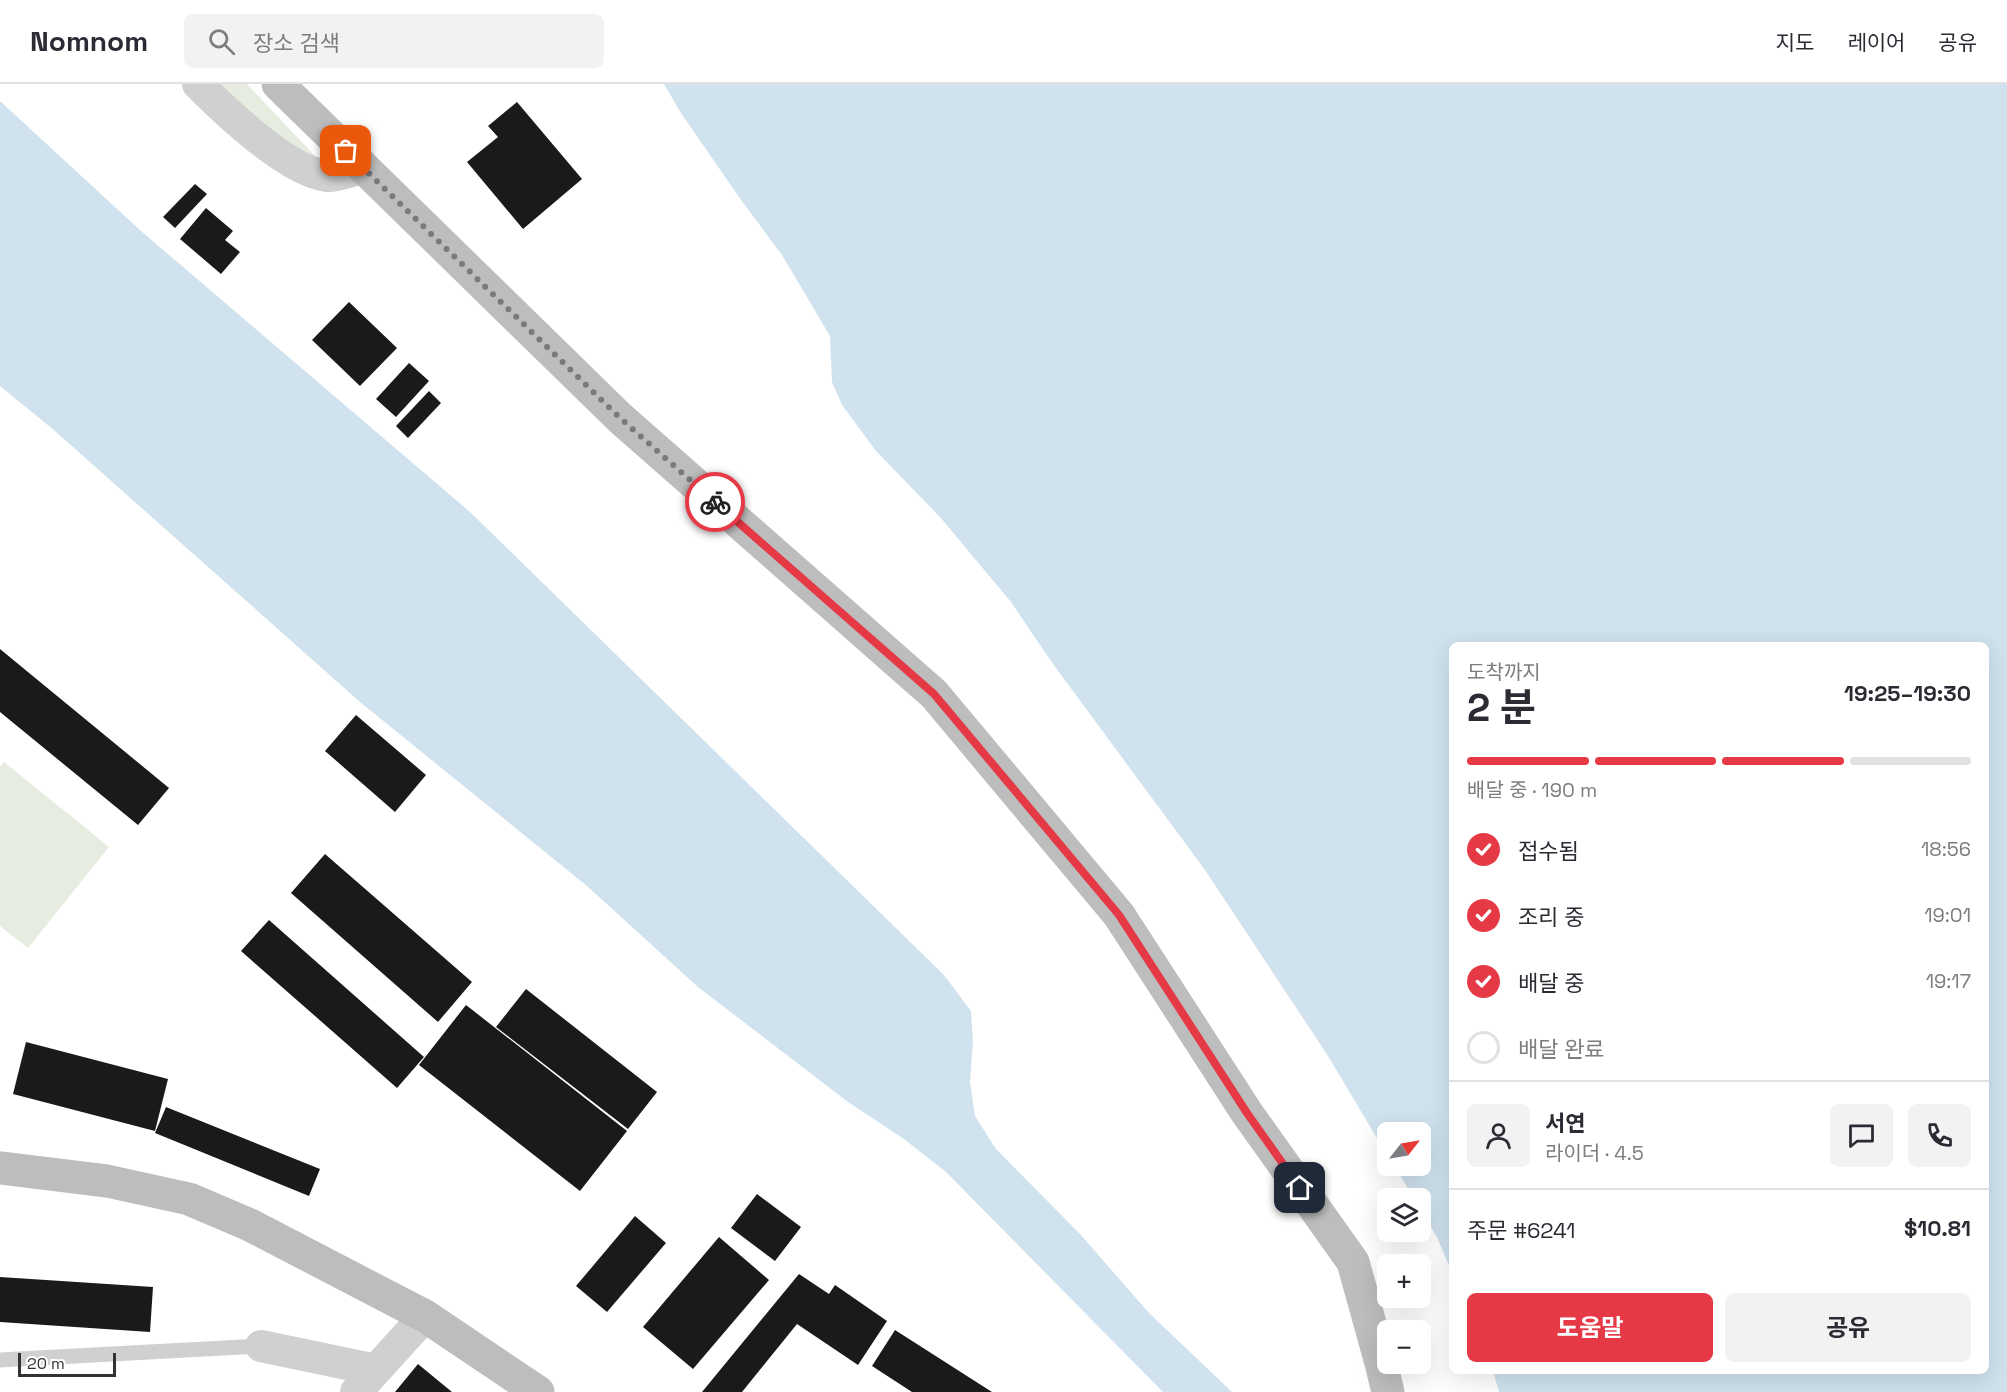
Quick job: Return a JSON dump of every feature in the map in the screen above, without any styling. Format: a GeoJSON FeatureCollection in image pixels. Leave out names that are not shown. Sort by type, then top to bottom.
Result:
{"type":"FeatureCollection","features":[{"type":"Feature","properties":{"kind":"street"},"geometry":{"type":"LineString","coordinates":[[198,84],[247,131],[299,167],[328,176],[363,168]]}},
{"type":"Feature","properties":{"kind":"street"},"geometry":{"type":"LineString","coordinates":[[278,84],[620,418],[934,694],[1119,915],[1247,1113],[1353,1262],[1388,1392]]}},
{"type":"Feature","properties":{"kind":"street"},"geometry":{"type":"LineString","coordinates":[[0,1168],[107,1181],[189,1199],[259,1230],[424,1316],[538,1392]]}},
{"type":"Feature","properties":{"kind":"street"},"geometry":{"type":"LineString","coordinates":[[261,1346],[366,1381],[424,1316]]}},
{"type":"Feature","properties":{"kind":"lane"},"geometry":{"type":"LineString","coordinates":[[0,1360],[261,1346]]}},
{"type":"Feature","properties":{"kind":"shaded area"},"geometry":{"type":"Polygon","coordinates":[[[213,84],[247,84],[316,157],[308,159],[213,84]]]}},
{"type":"Feature","properties":{"kind":"shaded area"},"geometry":{"type":"Polygon","coordinates":[[[4,762],[109,847],[28,948],[0,926],[0,767],[4,762]]]}},
{"type":"Feature","properties":{"kind":"water"},"geometry":{"type":"Polygon","coordinates":[[[664,84],[2007,84],[2007,1392],[1499,1392],[1494,1374],[1989,1374],[1989,642],[1449,642],[1449,1266],[1431,1227],[1431,1188],[1408,1188],[1400,1176],[1431,1176],[1431,1122],[1377,1122],[1377,1138],[1328,1056],[1205,870],[1053,664],[1011,602],[940,517],[876,451],[842,405],[832,382],[830,336],[782,255],[681,113],[664,84]]]}},
{"type":"Feature","properties":{"kind":"water"},"geometry":{"type":"Polygon","coordinates":[[[0,101],[141,231],[470,512],[944,975],[971,1011],[973,1041],[970,1082],[975,1116],[996,1149],[1080,1234],[1149,1313],[1232,1392],[1163,1392],[946,1172],[904,1139],[848,1102],[698,987],[587,886],[360,702],[55,431],[0,386],[0,101]]]}},
{"type":"Feature","properties":{"kind":"building"},"geometry":{"type":"Polygon","coordinates":[[[517,102],[582,179],[523,229],[467,162],[498,137],[488,126],[517,102]]]}},
{"type":"Feature","properties":{"kind":"building"},"geometry":{"type":"Polygon","coordinates":[[[195,184],[207,194],[175,228],[163,217],[195,184]]]}},
{"type":"Feature","properties":{"kind":"building"},"geometry":{"type":"Polygon","coordinates":[[[206,208],[233,231],[225,240],[240,252],[221,274],[180,239],[206,208]]]}},
{"type":"Feature","properties":{"kind":"building"},"geometry":{"type":"Polygon","coordinates":[[[349,302],[397,348],[360,386],[312,340],[349,302]]]}},
{"type":"Feature","properties":{"kind":"building"},"geometry":{"type":"Polygon","coordinates":[[[409,363],[429,381],[396,417],[376,399],[409,363]]]}},
{"type":"Feature","properties":{"kind":"building"},"geometry":{"type":"Polygon","coordinates":[[[429,391],[441,403],[408,438],[396,426],[429,391]]]}},
{"type":"Feature","properties":{"kind":"building"},"geometry":{"type":"Polygon","coordinates":[[[0,649],[169,788],[138,825],[0,712],[0,649]]]}},
{"type":"Feature","properties":{"kind":"building"},"geometry":{"type":"Polygon","coordinates":[[[356,715],[426,775],[395,812],[325,751],[356,715]]]}},
{"type":"Feature","properties":{"kind":"building"},"geometry":{"type":"Polygon","coordinates":[[[325,854],[472,982],[438,1022],[291,893],[325,854]]]}},
{"type":"Feature","properties":{"kind":"building"},"geometry":{"type":"Polygon","coordinates":[[[269,920],[424,1057],[397,1088],[241,951],[269,920]]]}},
{"type":"Feature","properties":{"kind":"building"},"geometry":{"type":"Polygon","coordinates":[[[526,989],[657,1092],[628,1129],[496,1027],[526,989]]]}},
{"type":"Feature","properties":{"kind":"building"},"geometry":{"type":"Polygon","coordinates":[[[466,1005],[627,1131],[580,1191],[419,1065],[466,1005]]]}},
{"type":"Feature","properties":{"kind":"building"},"geometry":{"type":"Polygon","coordinates":[[[26,1042],[168,1079],[155,1131],[13,1094],[26,1042]]]}},
{"type":"Feature","properties":{"kind":"building"},"geometry":{"type":"Polygon","coordinates":[[[166,1107],[320,1169],[309,1196],[155,1133],[166,1107]]]}},
{"type":"Feature","properties":{"kind":"building"},"geometry":{"type":"Polygon","coordinates":[[[757,1194],[801,1227],[775,1261],[731,1228],[757,1194]]]}},
{"type":"Feature","properties":{"kind":"building"},"geometry":{"type":"Polygon","coordinates":[[[635,1216],[666,1243],[607,1312],[576,1286],[635,1216]]]}},
{"type":"Feature","properties":{"kind":"building"},"geometry":{"type":"Polygon","coordinates":[[[719,1237],[769,1280],[693,1369],[643,1327],[719,1237]]]}},
{"type":"Feature","properties":{"kind":"building"},"geometry":{"type":"Polygon","coordinates":[[[799,1274],[829,1294],[835,1285],[887,1321],[858,1365],[797,1324],[742,1392],[702,1392],[799,1274]]]}},
{"type":"Feature","properties":{"kind":"building"},"geometry":{"type":"Polygon","coordinates":[[[0,1277],[153,1287],[150,1332],[0,1322],[0,1277]]]}},
{"type":"Feature","properties":{"kind":"building"},"geometry":{"type":"Polygon","coordinates":[[[895,1330],[992,1392],[912,1392],[872,1366],[895,1330]]]}},
{"type":"Feature","properties":{"kind":"building"},"geometry":{"type":"Polygon","coordinates":[[[418,1364],[452,1392],[395,1392],[418,1364]]]}},
{"type":"Feature","properties":{"kind":"way so far"},"geometry":{"type":"LineString","coordinates":[[346,151],[620,418],[715,502]]}},
{"type":"Feature","properties":{"kind":"route"},"geometry":{"type":"LineString","coordinates":[[715,502],[934,694],[1119,915],[1247,1113],[1300,1188]]}}]}
